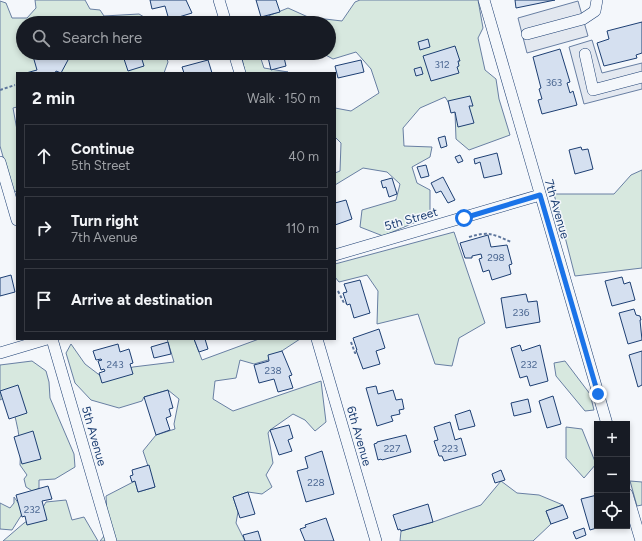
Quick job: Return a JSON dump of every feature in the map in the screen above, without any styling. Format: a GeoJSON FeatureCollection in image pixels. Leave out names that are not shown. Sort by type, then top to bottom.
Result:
{"type":"FeatureCollection","features":[{"type":"Feature","properties":{"kind":"street"},"geometry":{"type":"LineString","coordinates":[[219,0],[224,16]]}},
{"type":"Feature","properties":{"kind":"street","name":"7th Avenue"},"geometry":{"type":"LineString","coordinates":[[484,0],[606,421]]}},
{"type":"Feature","properties":{"kind":"street"},"geometry":{"type":"LineString","coordinates":[[527,34],[583,19],[595,11],[596,0]]}},
{"type":"Feature","properties":{"kind":"street"},"geometry":{"type":"LineString","coordinates":[[585,54],[593,90],[642,77]]}},
{"type":"Feature","properties":{"kind":"street"},"geometry":{"type":"LineString","coordinates":[[236,60],[240,72]]}},
{"type":"Feature","properties":{"kind":"street"},"geometry":{"type":"LineString","coordinates":[[0,162],[16,217]]}},
{"type":"Feature","properties":{"kind":"street","name":"5th Street"},"geometry":{"type":"LineString","coordinates":[[336,255],[540,195]]}},
{"type":"Feature","properties":{"kind":"street"},"geometry":{"type":"LineString","coordinates":[[0,353],[44,340]]}},
{"type":"Feature","properties":{"kind":"street","name":"5th Avenue"},"geometry":{"type":"LineString","coordinates":[[52,340],[111,541]]}},
{"type":"Feature","properties":{"kind":"street","name":"6th Avenue"},"geometry":{"type":"LineString","coordinates":[[317,340],[376,541]]}},
{"type":"Feature","properties":{"kind":"street"},"geometry":{"type":"LineString","coordinates":[[630,504],[641,541]]}},
{"type":"Feature","properties":{"kind":"path"},"geometry":{"type":"LineString","coordinates":[[0,90],[15,85]]}},
{"type":"Feature","properties":{"kind":"path"},"geometry":{"type":"LineString","coordinates":[[470,237],[482,233],[491,233],[511,242]]}},
{"type":"Feature","properties":{"kind":"path"},"geometry":{"type":"LineString","coordinates":[[338,291],[341,299],[344,303],[346,303]]}},
{"type":"Feature","properties":{"kind":"path"},"geometry":{"type":"LineString","coordinates":[[351,342],[356,353]]}},
{"type":"Feature","properties":{"kind":"shaded area"},"geometry":{"type":"Polygon","coordinates":[[[35,0],[85,0],[90,9],[100,10],[104,16],[29,16],[36,8],[35,0]]]}},
{"type":"Feature","properties":{"kind":"shaded area"},"geometry":{"type":"Polygon","coordinates":[[[360,0],[478,0],[483,28],[478,38],[485,70],[496,79],[499,99],[510,135],[469,150],[456,139],[455,112],[445,97],[420,108],[403,128],[404,146],[432,147],[430,157],[412,167],[417,183],[430,190],[430,216],[383,236],[360,227],[362,210],[396,200],[400,184],[387,172],[363,168],[336,184],[336,173],[340,171],[341,143],[336,138],[336,108],[351,111],[379,93],[371,69],[356,52],[336,58],[336,20],[342,21],[355,2],[360,0]]]}},
{"type":"Feature","properties":{"kind":"shaded area"},"geometry":{"type":"Polygon","coordinates":[[[0,1],[6,3],[12,18],[16,18],[16,60],[167,60],[168,62],[164,72],[16,72],[16,107],[13,108],[16,124],[16,191],[13,192],[0,146],[0,1]]]}},
{"type":"Feature","properties":{"kind":"shaded area"},"geometry":{"type":"Polygon","coordinates":[[[578,1],[588,36],[527,53],[518,18],[578,1]]]}},
{"type":"Feature","properties":{"kind":"shaded area"},"geometry":{"type":"Polygon","coordinates":[[[288,8],[306,16],[268,16],[288,8]]]}},
{"type":"Feature","properties":{"kind":"shaded area"},"geometry":{"type":"Polygon","coordinates":[[[139,14],[142,16],[104,16],[139,14]]]}},
{"type":"Feature","properties":{"kind":"shaded area"},"geometry":{"type":"Polygon","coordinates":[[[592,40],[602,73],[642,63],[642,89],[584,104],[569,47],[592,40]]]}},
{"type":"Feature","properties":{"kind":"shaded area"},"geometry":{"type":"Polygon","coordinates":[[[242,60],[261,60],[264,68],[288,72],[245,72],[242,60]]]}},
{"type":"Feature","properties":{"kind":"shaded area"},"geometry":{"type":"Polygon","coordinates":[[[642,170],[642,268],[575,276],[554,194],[614,194],[631,175],[642,170]]]}},
{"type":"Feature","properties":{"kind":"shaded area"},"geometry":{"type":"Polygon","coordinates":[[[454,232],[485,323],[459,338],[452,366],[435,364],[418,314],[377,324],[378,291],[367,275],[339,282],[336,278],[336,264],[454,232]]]}},
{"type":"Feature","properties":{"kind":"shaded area"},"geometry":{"type":"Polygon","coordinates":[[[167,340],[194,340],[202,360],[256,340],[298,340],[268,360],[254,364],[240,360],[236,378],[215,381],[213,399],[233,411],[321,381],[326,422],[315,431],[305,420],[293,414],[270,430],[268,433],[273,463],[266,475],[272,487],[262,494],[248,492],[233,497],[238,512],[236,523],[245,541],[100,541],[111,528],[107,513],[106,496],[135,481],[138,492],[155,487],[143,451],[156,435],[175,429],[174,424],[179,399],[168,390],[144,397],[142,401],[119,408],[91,400],[75,383],[66,353],[71,344],[85,364],[102,377],[133,367],[174,362],[167,340]]]}},
{"type":"Feature","properties":{"kind":"shaded area"},"geometry":{"type":"Polygon","coordinates":[[[32,361],[46,371],[49,382],[50,398],[74,454],[75,467],[55,479],[39,480],[39,488],[34,492],[26,487],[24,479],[27,475],[20,465],[19,438],[9,395],[0,400],[0,365],[32,361]]]}},
{"type":"Feature","properties":{"kind":"shaded area"},"geometry":{"type":"Polygon","coordinates":[[[565,361],[590,394],[594,410],[585,411],[556,376],[554,363],[565,361]]]}},
{"type":"Feature","properties":{"kind":"shaded area"},"geometry":{"type":"Polygon","coordinates":[[[566,427],[582,429],[594,459],[594,466],[584,478],[566,458],[566,427]]]}},
{"type":"Feature","properties":{"kind":"shaded area"},"geometry":{"type":"Polygon","coordinates":[[[501,481],[517,493],[539,495],[563,505],[546,511],[551,524],[533,541],[400,541],[401,531],[433,522],[481,505],[501,481]]]}},
{"type":"Feature","properties":{"kind":"shaded area"},"geometry":{"type":"Polygon","coordinates":[[[630,481],[642,482],[642,505],[637,506],[630,481]]]}},
{"type":"Feature","properties":{"kind":"shaded area"},"geometry":{"type":"Polygon","coordinates":[[[14,497],[24,511],[12,530],[0,529],[0,503],[10,508],[14,503],[14,497]]]}},
{"type":"Feature","properties":{"kind":"shaded area"},"geometry":{"type":"Polygon","coordinates":[[[66,500],[72,520],[84,517],[98,541],[3,541],[24,523],[39,514],[46,502],[66,500]]]}},
{"type":"Feature","properties":{"kind":"building"},"geometry":{"type":"Polygon","coordinates":[[[150,0],[186,0],[192,13],[182,16],[168,16],[165,6],[152,9],[150,0]]]}},
{"type":"Feature","properties":{"kind":"building"},"geometry":{"type":"Polygon","coordinates":[[[256,0],[276,0],[280,12],[261,16],[256,0]]]}},
{"type":"Feature","properties":{"kind":"building"},"geometry":{"type":"Polygon","coordinates":[[[515,0],[555,0],[516,8],[515,0]]]}},
{"type":"Feature","properties":{"kind":"building"},"geometry":{"type":"Polygon","coordinates":[[[642,22],[642,53],[636,55],[637,58],[604,66],[597,43],[609,39],[607,31],[642,22]]]}},
{"type":"Feature","properties":{"kind":"building"},"geometry":{"type":"Polygon","coordinates":[[[428,39],[430,47],[420,50],[418,42],[428,39]]]}},
{"type":"Feature","properties":{"kind":"building"},"geometry":{"type":"Polygon","coordinates":[[[455,46],[460,61],[458,61],[459,66],[457,67],[459,73],[431,81],[423,56],[455,46]]]}},
{"type":"Feature","properties":{"kind":"building"},"geometry":{"type":"Polygon","coordinates":[[[560,49],[570,82],[567,83],[570,93],[573,91],[577,105],[542,114],[538,100],[542,99],[539,89],[541,88],[533,57],[560,49]]]}},
{"type":"Feature","properties":{"kind":"building"},"geometry":{"type":"Polygon","coordinates":[[[34,60],[68,60],[62,72],[30,72],[37,70],[34,60]]]}},
{"type":"Feature","properties":{"kind":"building"},"geometry":{"type":"Polygon","coordinates":[[[124,60],[142,60],[144,66],[128,71],[124,60]]]}},
{"type":"Feature","properties":{"kind":"building"},"geometry":{"type":"Polygon","coordinates":[[[208,60],[212,72],[184,72],[182,67],[208,60]]]}},
{"type":"Feature","properties":{"kind":"building"},"geometry":{"type":"Polygon","coordinates":[[[269,60],[285,60],[286,66],[271,70],[269,60]]]}},
{"type":"Feature","properties":{"kind":"building"},"geometry":{"type":"Polygon","coordinates":[[[361,60],[364,72],[338,78],[335,66],[361,60]]]}},
{"type":"Feature","properties":{"kind":"building"},"geometry":{"type":"Polygon","coordinates":[[[421,67],[423,74],[416,76],[414,69],[421,67]]]}},
{"type":"Feature","properties":{"kind":"building"},"geometry":{"type":"Polygon","coordinates":[[[470,96],[473,106],[469,106],[474,123],[458,127],[455,112],[451,113],[448,101],[470,96]]]}},
{"type":"Feature","properties":{"kind":"building"},"geometry":{"type":"Polygon","coordinates":[[[445,136],[447,146],[441,148],[438,138],[445,136]]]}},
{"type":"Feature","properties":{"kind":"building"},"geometry":{"type":"Polygon","coordinates":[[[581,147],[582,150],[588,149],[593,169],[575,174],[569,150],[581,147]]]}},
{"type":"Feature","properties":{"kind":"building"},"geometry":{"type":"Polygon","coordinates":[[[497,153],[502,174],[484,178],[480,162],[475,164],[474,159],[497,153]]]}},
{"type":"Feature","properties":{"kind":"building"},"geometry":{"type":"Polygon","coordinates":[[[460,155],[463,161],[458,163],[455,157],[460,155]]]}},
{"type":"Feature","properties":{"kind":"building"},"geometry":{"type":"Polygon","coordinates":[[[426,165],[429,176],[421,178],[417,167],[426,165]]]}},
{"type":"Feature","properties":{"kind":"building"},"geometry":{"type":"Polygon","coordinates":[[[443,177],[455,200],[448,203],[441,191],[436,193],[431,183],[443,177]]]}},
{"type":"Feature","properties":{"kind":"building"},"geometry":{"type":"Polygon","coordinates":[[[392,178],[397,194],[389,197],[386,187],[383,188],[381,181],[392,178]]]}},
{"type":"Feature","properties":{"kind":"building"},"geometry":{"type":"Polygon","coordinates":[[[346,200],[352,219],[336,225],[336,203],[346,200]]]}},
{"type":"Feature","properties":{"kind":"building"},"geometry":{"type":"Polygon","coordinates":[[[488,235],[491,247],[507,245],[512,264],[509,265],[511,274],[492,280],[489,270],[483,272],[479,259],[482,258],[481,254],[472,256],[472,258],[465,258],[460,243],[488,235]]]}},
{"type":"Feature","properties":{"kind":"building"},"geometry":{"type":"Polygon","coordinates":[[[11,275],[15,292],[0,296],[0,278],[11,275]]]}},
{"type":"Feature","properties":{"kind":"building"},"geometry":{"type":"Polygon","coordinates":[[[622,277],[624,284],[630,282],[635,300],[612,306],[605,281],[622,277]]]}},
{"type":"Feature","properties":{"kind":"building"},"geometry":{"type":"Polygon","coordinates":[[[360,280],[370,313],[354,318],[350,304],[347,305],[343,293],[347,292],[344,284],[360,280]]]}},
{"type":"Feature","properties":{"kind":"building"},"geometry":{"type":"Polygon","coordinates":[[[526,294],[528,302],[537,301],[540,322],[506,328],[501,298],[526,294]]]}},
{"type":"Feature","properties":{"kind":"building"},"geometry":{"type":"Polygon","coordinates":[[[634,309],[636,315],[640,316],[642,340],[628,344],[619,313],[634,309]]]}},
{"type":"Feature","properties":{"kind":"building"},"geometry":{"type":"Polygon","coordinates":[[[379,329],[385,348],[376,351],[380,364],[363,369],[353,338],[379,329]]]}},
{"type":"Feature","properties":{"kind":"building"},"geometry":{"type":"Polygon","coordinates":[[[194,340],[205,340],[208,349],[199,352],[194,340]]]}},
{"type":"Feature","properties":{"kind":"building"},"geometry":{"type":"Polygon","coordinates":[[[168,342],[171,354],[154,358],[151,347],[168,342]]]}},
{"type":"Feature","properties":{"kind":"building"},"geometry":{"type":"Polygon","coordinates":[[[118,344],[120,352],[129,349],[133,363],[130,364],[133,374],[102,383],[99,373],[105,371],[104,369],[101,370],[98,361],[102,360],[96,360],[93,351],[118,344]]]}},
{"type":"Feature","properties":{"kind":"building"},"geometry":{"type":"Polygon","coordinates":[[[520,345],[522,351],[540,345],[548,381],[530,386],[527,376],[520,378],[511,348],[520,345]]]}},
{"type":"Feature","properties":{"kind":"building"},"geometry":{"type":"Polygon","coordinates":[[[282,351],[292,375],[289,376],[293,388],[278,392],[274,379],[259,383],[254,365],[269,361],[268,355],[282,351]]]}},
{"type":"Feature","properties":{"kind":"building"},"geometry":{"type":"Polygon","coordinates":[[[642,351],[642,385],[638,387],[629,355],[642,351]]]}},
{"type":"Feature","properties":{"kind":"building"},"geometry":{"type":"Polygon","coordinates":[[[18,385],[27,413],[9,419],[0,391],[18,385]]]}},
{"type":"Feature","properties":{"kind":"building"},"geometry":{"type":"Polygon","coordinates":[[[376,386],[378,394],[393,390],[396,400],[402,399],[404,409],[399,410],[400,414],[391,416],[393,421],[377,426],[366,388],[376,386]]]}},
{"type":"Feature","properties":{"kind":"building"},"geometry":{"type":"Polygon","coordinates":[[[168,390],[173,408],[169,409],[171,416],[166,418],[170,430],[156,435],[144,397],[168,390]]]}},
{"type":"Feature","properties":{"kind":"building"},"geometry":{"type":"Polygon","coordinates":[[[553,396],[561,424],[547,428],[539,401],[553,396]]]}},
{"type":"Feature","properties":{"kind":"building"},"geometry":{"type":"Polygon","coordinates":[[[528,399],[531,412],[514,416],[511,403],[528,399]]]}},
{"type":"Feature","properties":{"kind":"building"},"geometry":{"type":"Polygon","coordinates":[[[470,410],[475,426],[459,430],[455,415],[470,410]]]}},
{"type":"Feature","properties":{"kind":"building"},"geometry":{"type":"Polygon","coordinates":[[[450,422],[455,440],[461,438],[466,455],[444,461],[442,456],[439,456],[434,441],[438,440],[434,427],[450,422]]]}},
{"type":"Feature","properties":{"kind":"building"},"geometry":{"type":"Polygon","coordinates":[[[289,425],[293,438],[288,440],[292,451],[279,455],[270,430],[289,425]]]}},
{"type":"Feature","properties":{"kind":"building"},"geometry":{"type":"Polygon","coordinates":[[[33,431],[41,459],[22,464],[14,437],[33,431]]]}},
{"type":"Feature","properties":{"kind":"building"},"geometry":{"type":"Polygon","coordinates":[[[406,435],[411,452],[378,460],[374,444],[406,435]]]}},
{"type":"Feature","properties":{"kind":"building"},"geometry":{"type":"Polygon","coordinates":[[[322,451],[334,494],[306,502],[297,471],[308,468],[305,457],[322,451]]]}},
{"type":"Feature","properties":{"kind":"building"},"geometry":{"type":"Polygon","coordinates":[[[149,465],[155,487],[138,492],[135,481],[132,482],[130,476],[133,475],[132,470],[149,465]]]}},
{"type":"Feature","properties":{"kind":"building"},"geometry":{"type":"Polygon","coordinates":[[[501,470],[505,480],[495,483],[492,474],[501,470]]]}},
{"type":"Feature","properties":{"kind":"building"},"geometry":{"type":"Polygon","coordinates":[[[48,486],[52,499],[42,501],[47,520],[27,525],[25,516],[22,517],[16,495],[48,486]]]}},
{"type":"Feature","properties":{"kind":"building"},"geometry":{"type":"Polygon","coordinates":[[[248,492],[255,514],[240,518],[233,497],[248,492]]]}},
{"type":"Feature","properties":{"kind":"building"},"geometry":{"type":"Polygon","coordinates":[[[594,496],[594,529],[590,530],[581,499],[594,496]]]}},
{"type":"Feature","properties":{"kind":"building"},"geometry":{"type":"Polygon","coordinates":[[[428,504],[433,522],[401,531],[400,529],[398,530],[393,515],[428,504]]]}},
{"type":"Feature","properties":{"kind":"building"},"geometry":{"type":"Polygon","coordinates":[[[563,505],[568,518],[551,524],[546,511],[563,505]]]}},
{"type":"Feature","properties":{"kind":"building"},"geometry":{"type":"Polygon","coordinates":[[[326,518],[334,541],[305,541],[300,529],[306,527],[305,525],[326,518]]]}},
{"type":"Feature","properties":{"kind":"building"},"geometry":{"type":"Polygon","coordinates":[[[584,528],[586,535],[576,539],[573,532],[584,528]]]}},
{"type":"Feature","properties":{"kind":"building"},"geometry":{"type":"Polygon","coordinates":[[[258,531],[261,541],[245,541],[243,535],[258,531]]]}},
{"type":"Feature","properties":{"kind":"route"},"geometry":{"type":"LineString","coordinates":[[464,218],[540,195],[598,394]]}}]}
